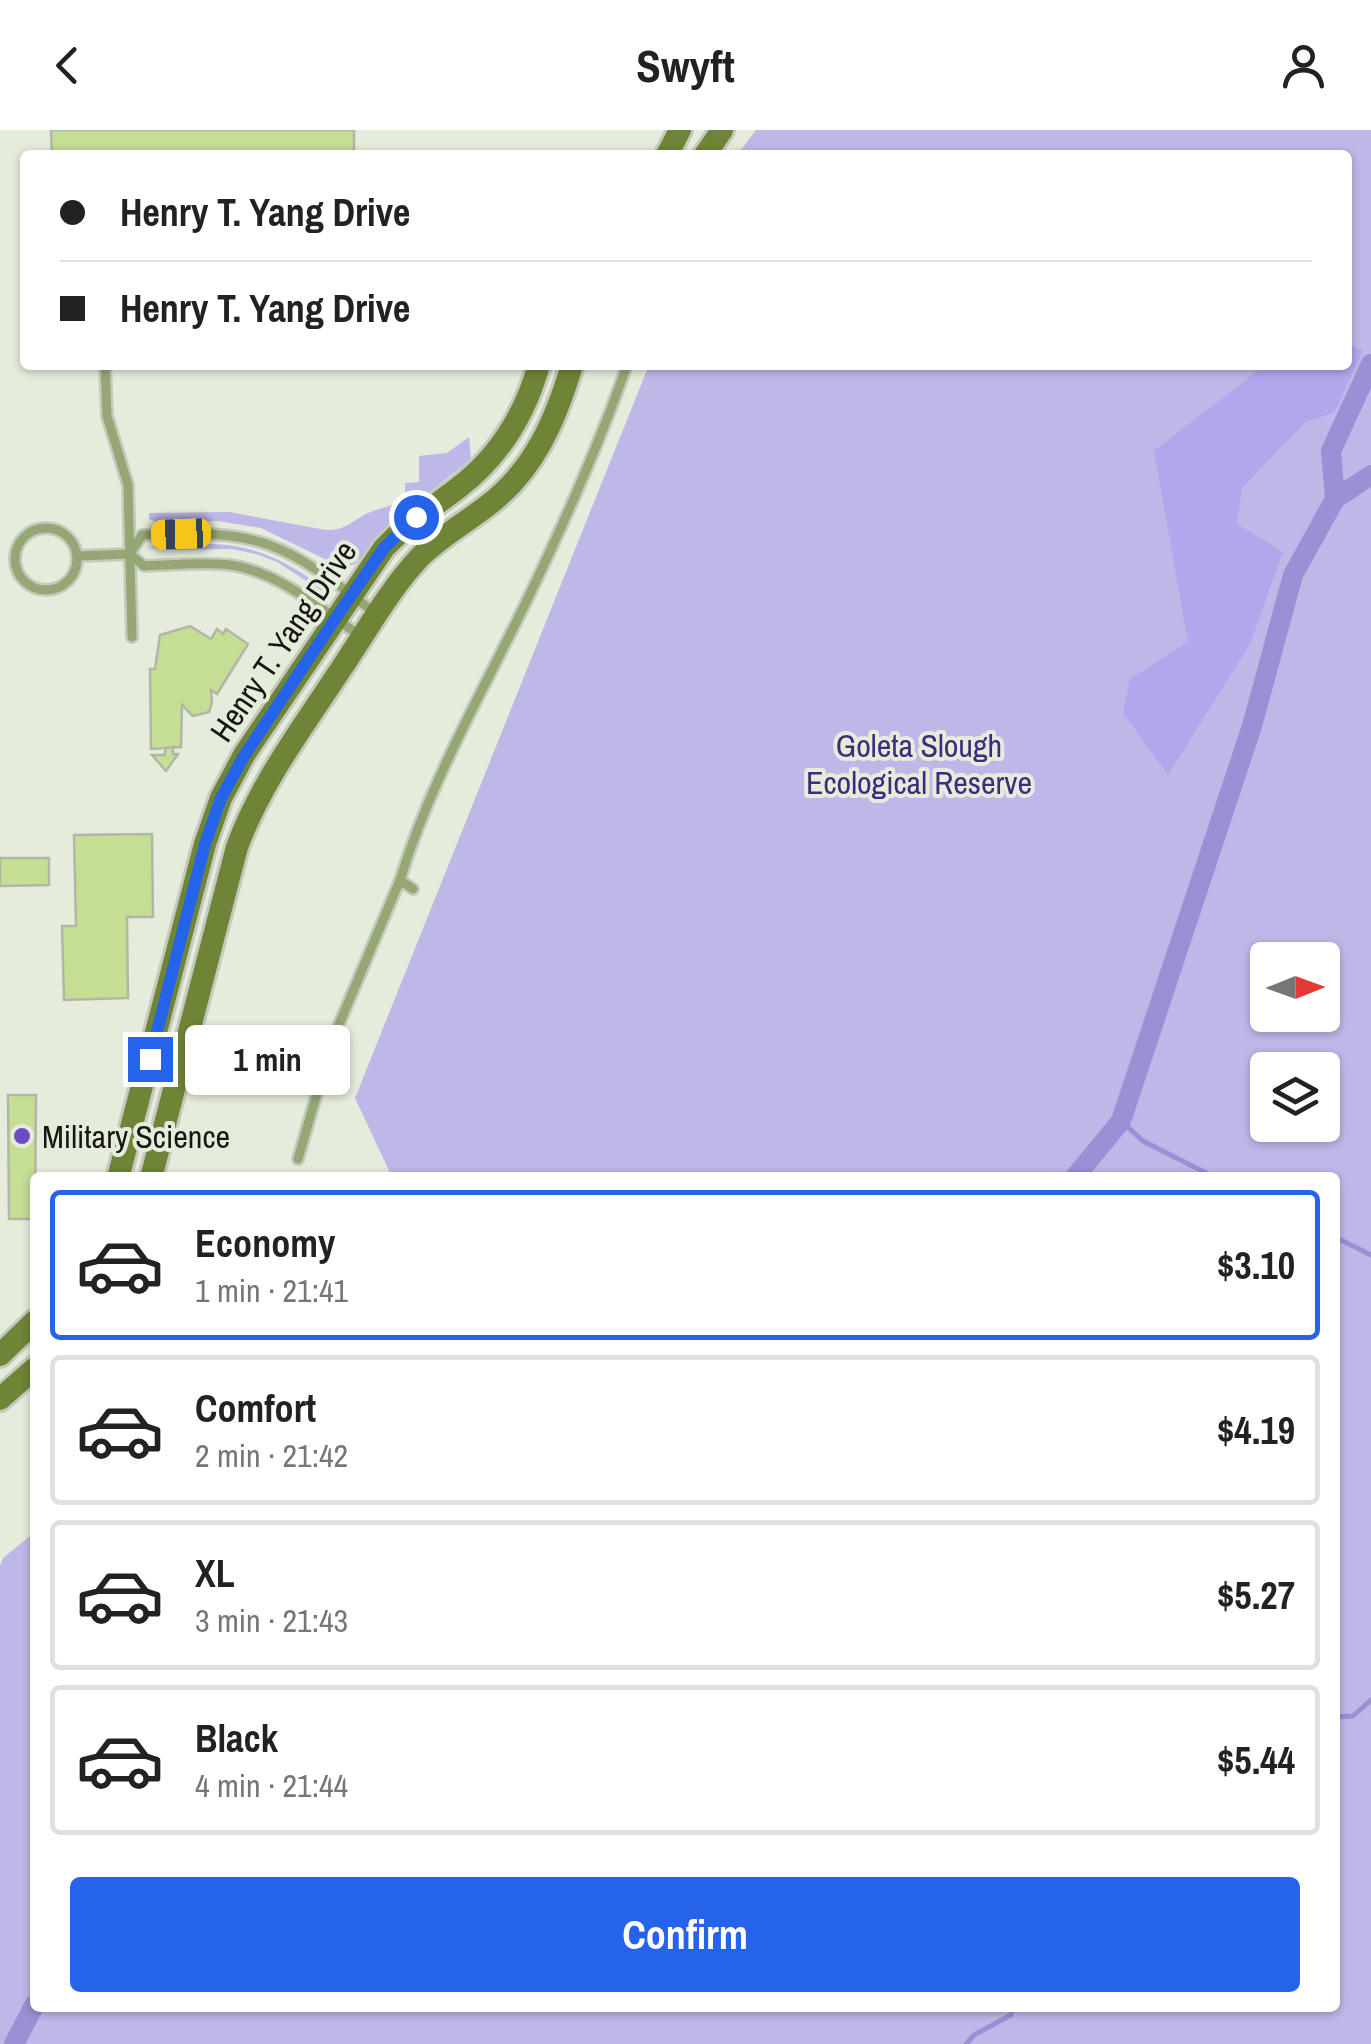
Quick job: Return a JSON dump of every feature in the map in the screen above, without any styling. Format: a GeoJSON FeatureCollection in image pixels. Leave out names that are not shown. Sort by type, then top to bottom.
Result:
{"type":"FeatureCollection","features":[{"type":"Feature","properties":{"kind":"main road","name":"Henry T. Yang Drive"},"geometry":{"type":"LineString","coordinates":[[120,1172],[212,821],[244,756],[335,619],[400,532],[490,459],[525,404],[537,370]]}},
{"type":"Feature","properties":{"kind":"main road","name":"Henry T. Yang Drive"},"geometry":{"type":"LineString","coordinates":[[153,1172],[246,822],[270,776],[418,560],[433,544],[490,504],[522,472],[557,412],[570,370]]}},
{"type":"Feature","properties":{"kind":"main road"},"geometry":{"type":"LineString","coordinates":[[0,1355],[30,1326]]}},
{"type":"Feature","properties":{"kind":"main road"},"geometry":{"type":"LineString","coordinates":[[0,1399],[30,1372]]}},
{"type":"Feature","properties":{"kind":"lane"},"geometry":{"type":"LineString","coordinates":[[105,370],[107,416],[128,485],[132,636]]}},
{"type":"Feature","properties":{"kind":"lane"},"geometry":{"type":"LineString","coordinates":[[298,1158],[332,1041],[413,840],[446,761],[528,598],[625,370]]}},
{"type":"Feature","properties":{"kind":"lane"},"geometry":{"type":"LineString","coordinates":[[40,528],[51,528],[68,538],[76,556],[72,576],[65,584],[46,590],[26,584],[14,556],[22,538],[40,528]]}},
{"type":"Feature","properties":{"kind":"lane"},"geometry":{"type":"LineString","coordinates":[[130,554],[142,535],[236,534],[282,548],[377,615]]}},
{"type":"Feature","properties":{"kind":"lane"},"geometry":{"type":"LineString","coordinates":[[76,556],[130,554],[144,566],[212,564],[252,570],[362,637]]}},
{"type":"Feature","properties":{"kind":"lane"},"geometry":{"type":"LineString","coordinates":[[400,880],[413,889]]}},
{"type":"Feature","properties":{"kind":"green space","name":"Goleta Slough Ecological Reserve"},"geometry":{"type":"Polygon","coordinates":[[[756,130],[1371,130],[1371,2044],[0,2044],[0,1566],[3,1558],[30,1536],[30,2012],[1340,2012],[1340,1172],[390,1172],[355,1098],[647,370],[1352,370],[1352,150],[741,150],[756,130]]]}},
{"type":"Feature","properties":{"kind":"green space"},"geometry":{"type":"Polygon","coordinates":[[[469,437],[471,459],[398,517],[355,564],[343,568],[261,528],[218,521],[159,523],[149,519],[149,513],[229,512],[326,530],[340,528],[405,497],[405,483],[419,482],[419,456],[447,453],[469,437]]]}},
{"type":"Feature","properties":{"kind":"green space"},"geometry":{"type":"Polygon","coordinates":[[[212,544],[271,557],[324,588],[322,591],[277,562],[256,554],[232,549],[146,547],[212,544]]]}},
{"type":"Feature","properties":{"kind":"shaded area"},"geometry":{"type":"Polygon","coordinates":[[[1352,346],[1363,350],[1334,413],[1306,421],[1242,488],[1237,524],[1283,552],[1250,644],[1168,775],[1123,713],[1130,679],[1188,642],[1154,451],[1259,370],[1352,370],[1352,346]]]}},
{"type":"Feature","properties":{"kind":"building"},"geometry":{"type":"Polygon","coordinates":[[[51,130],[354,130],[354,150],[52,150],[51,130]]]}},
{"type":"Feature","properties":{"kind":"building"},"geometry":{"type":"Polygon","coordinates":[[[190,626],[211,639],[217,629],[223,634],[226,629],[248,644],[217,694],[211,690],[209,712],[193,716],[182,705],[181,747],[151,749],[150,669],[155,669],[160,635],[190,626]]]}},
{"type":"Feature","properties":{"kind":"building"},"geometry":{"type":"Polygon","coordinates":[[[173,747],[173,754],[178,754],[166,771],[152,755],[164,755],[166,748],[173,747]]]}},
{"type":"Feature","properties":{"kind":"building"},"geometry":{"type":"Polygon","coordinates":[[[152,834],[153,917],[127,917],[128,998],[64,1000],[62,926],[76,926],[74,835],[152,834]]]}},
{"type":"Feature","properties":{"kind":"building"},"geometry":{"type":"Polygon","coordinates":[[[0,858],[49,858],[49,885],[0,886],[0,858]]]}},
{"type":"Feature","properties":{"kind":"building","name":"Military Science"},"geometry":{"type":"Polygon","coordinates":[[[8,1095],[36,1095],[35,1172],[30,1172],[30,1219],[9,1219],[8,1095]]]}},
{"type":"Feature","properties":{"kind":"waterway"},"geometry":{"type":"LineString","coordinates":[[1335,499],[1331,451],[1371,364]]}},
{"type":"Feature","properties":{"kind":"waterway"},"geometry":{"type":"LineString","coordinates":[[1079,1172],[1121,1121],[1252,726],[1293,575],[1335,499],[1371,475]]}},
{"type":"Feature","properties":{"kind":"waterway"},"geometry":{"type":"LineString","coordinates":[[1121,1121],[1143,1141],[1204,1172]]}},
{"type":"Feature","properties":{"kind":"waterway"},"geometry":{"type":"LineString","coordinates":[[1340,1240],[1371,1255]]}},
{"type":"Feature","properties":{"kind":"waterway"},"geometry":{"type":"LineString","coordinates":[[1340,1717],[1353,1716],[1371,1700]]}},
{"type":"Feature","properties":{"kind":"waterway"},"geometry":{"type":"LineString","coordinates":[[14,2044],[31,2012]]}},
{"type":"Feature","properties":{"kind":"waterway"},"geometry":{"type":"LineString","coordinates":[[966,2044],[1011,2012]]}},
{"type":"Feature","properties":{"kind":"place","name":"Military Science"},"geometry":{"type":"Point","coordinates":[22,1136]}},
{"type":"Feature","properties":{"kind":"route"},"geometry":{"type":"LineString","coordinates":[[150,1059],[205,844],[221,798],[244,756],[384,548],[416,517]]}}]}
